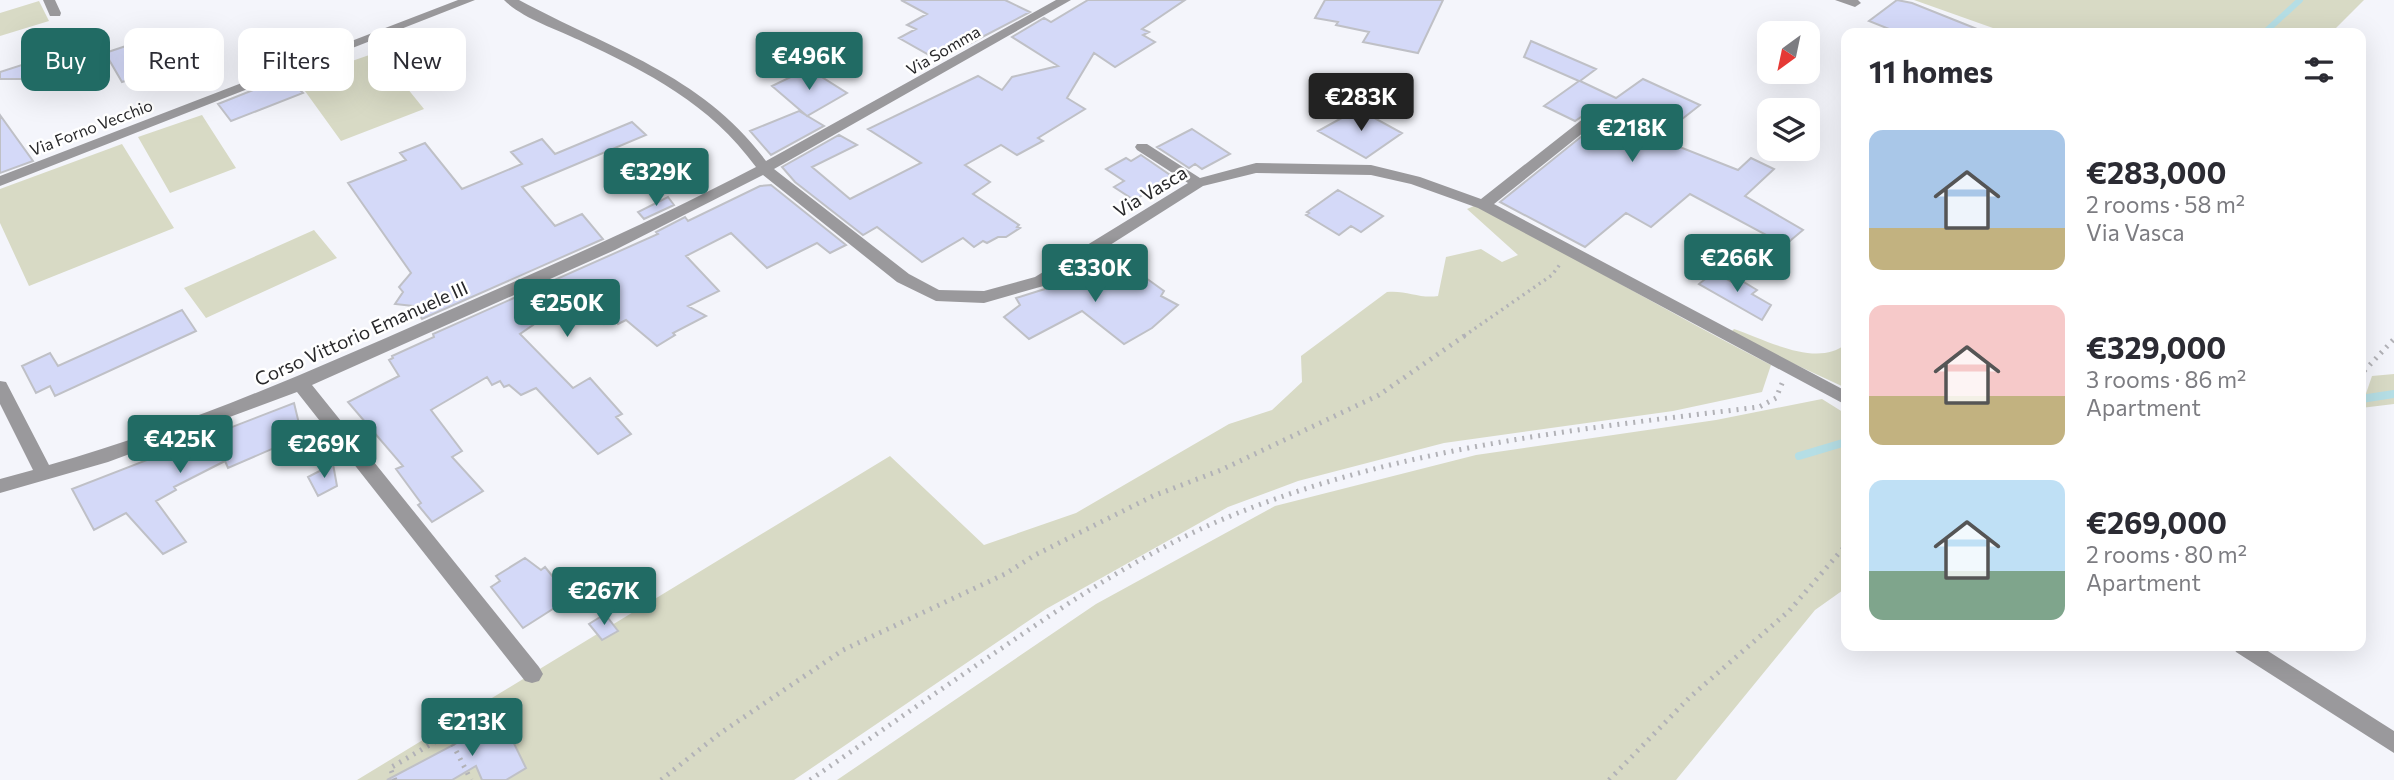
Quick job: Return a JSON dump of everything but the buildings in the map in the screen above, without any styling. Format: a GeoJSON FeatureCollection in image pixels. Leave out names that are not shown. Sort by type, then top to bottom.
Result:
{"type":"FeatureCollection","features":[{"type":"Feature","properties":{"kind":"street"},"geometry":{"type":"LineString","coordinates":[[49,0],[55,13]]}},
{"type":"Feature","properties":{"kind":"street","name":"Via Forno Vecchio"},"geometry":{"type":"LineString","coordinates":[[0,181],[470,0]]}},
{"type":"Feature","properties":{"kind":"street","name":"Via Vasca"},"geometry":{"type":"LineString","coordinates":[[510,0],[674,82],[717,113],[758,157],[764,168],[902,278],[936,295],[984,297],[1041,281],[1198,183],[1256,168],[1371,170],[1415,180],[1483,205],[1841,396]]}},
{"type":"Feature","properties":{"kind":"street","name":"Via Somma"},"geometry":{"type":"LineString","coordinates":[[764,168],[1065,0]]}},
{"type":"Feature","properties":{"kind":"street"},"geometry":{"type":"LineString","coordinates":[[1483,205],[1589,121]]}},
{"type":"Feature","properties":{"kind":"street"},"geometry":{"type":"LineString","coordinates":[[1142,147],[1198,183]]}},
{"type":"Feature","properties":{"kind":"street","name":"Corso Vittorio Emanuele III"},"geometry":{"type":"LineString","coordinates":[[0,486],[150,441],[300,384],[609,246],[764,168]]}},
{"type":"Feature","properties":{"kind":"street"},"geometry":{"type":"LineString","coordinates":[[300,384],[532,674]]}},
{"type":"Feature","properties":{"kind":"street"},"geometry":{"type":"LineString","coordinates":[[0,387],[43,472]]}},
{"type":"Feature","properties":{"kind":"street"},"geometry":{"type":"LineString","coordinates":[[2251,651],[2394,743]]}},
{"type":"Feature","properties":{"kind":"path"},"geometry":{"type":"LineString","coordinates":[[661,780],[719,734],[843,650],[1005,574],[1035,555],[1153,496],[1221,470],[1379,395],[1552,275],[1569,251]]}},
{"type":"Feature","properties":{"kind":"path"},"geometry":{"type":"LineString","coordinates":[[2366,369],[2394,339]]}},
{"type":"Feature","properties":{"kind":"path"},"geometry":{"type":"LineString","coordinates":[[810,780],[1060,608],[1186,537],[1255,506],[1368,472],[1516,438],[1759,407],[1773,403],[1781,393],[1783,376],[1780,363]]}},
{"type":"Feature","properties":{"kind":"path"},"geometry":{"type":"LineString","coordinates":[[1609,780],[1690,697],[1789,611],[1841,551]]}},
{"type":"Feature","properties":{"kind":"path"},"geometry":{"type":"LineString","coordinates":[[395,780],[390,768],[440,739],[449,737],[471,780]]}},
{"type":"Feature","properties":{"kind":"green space"},"geometry":{"type":"Polygon","coordinates":[[[1914,0],[2364,0],[2336,28],[1993,28],[1914,0]]]}},
{"type":"Feature","properties":{"kind":"green space"},"geometry":{"type":"Polygon","coordinates":[[[39,1],[49,21],[0,36],[0,13],[39,1]]]}},
{"type":"Feature","properties":{"kind":"green space"},"geometry":{"type":"Polygon","coordinates":[[[368,55],[368,91],[409,91],[424,109],[341,141],[305,91],[354,91],[354,60],[368,55]]]}},
{"type":"Feature","properties":{"kind":"green space"},"geometry":{"type":"Polygon","coordinates":[[[202,115],[236,168],[170,193],[138,137],[202,115]]]}},
{"type":"Feature","properties":{"kind":"green space"},"geometry":{"type":"Polygon","coordinates":[[[122,144],[174,228],[29,286],[0,223],[0,189],[122,144]]]}},
{"type":"Feature","properties":{"kind":"green space"},"geometry":{"type":"Polygon","coordinates":[[[1476,205],[1771,365],[1762,392],[1673,411],[1444,443],[1298,481],[1228,507],[1046,609],[794,780],[357,780],[890,456],[984,545],[1076,513],[1229,424],[1272,410],[1302,382],[1301,356],[1387,292],[1438,296],[1446,257],[1481,249],[1502,262],[1518,255],[1467,209],[1476,205]]]}},
{"type":"Feature","properties":{"kind":"green space"},"geometry":{"type":"Polygon","coordinates":[[[314,230],[337,258],[206,318],[184,288],[314,230]]]}},
{"type":"Feature","properties":{"kind":"green space"},"geometry":{"type":"Polygon","coordinates":[[[1734,329],[1806,353],[1834,351],[1841,347],[1841,386],[1729,334],[1734,329]]]}},
{"type":"Feature","properties":{"kind":"green space"},"geometry":{"type":"Polygon","coordinates":[[[2394,374],[2394,404],[2366,407],[2366,393],[2372,376],[2394,374]]]}},
{"type":"Feature","properties":{"kind":"green space"},"geometry":{"type":"Polygon","coordinates":[[[1822,399],[1841,411],[1841,592],[1815,610],[1676,780],[837,780],[1096,604],[1275,506],[1476,455],[1716,420],[1822,399]]]}},
{"type":"Feature","properties":{"kind":"waterway"},"geometry":{"type":"LineString","coordinates":[[2269,28],[2300,0]]}},
{"type":"Feature","properties":{"kind":"waterway"},"geometry":{"type":"LineString","coordinates":[[2366,398],[2394,394]]}},
{"type":"Feature","properties":{"kind":"waterway"},"geometry":{"type":"LineString","coordinates":[[1799,456],[1841,443]]}}]}
